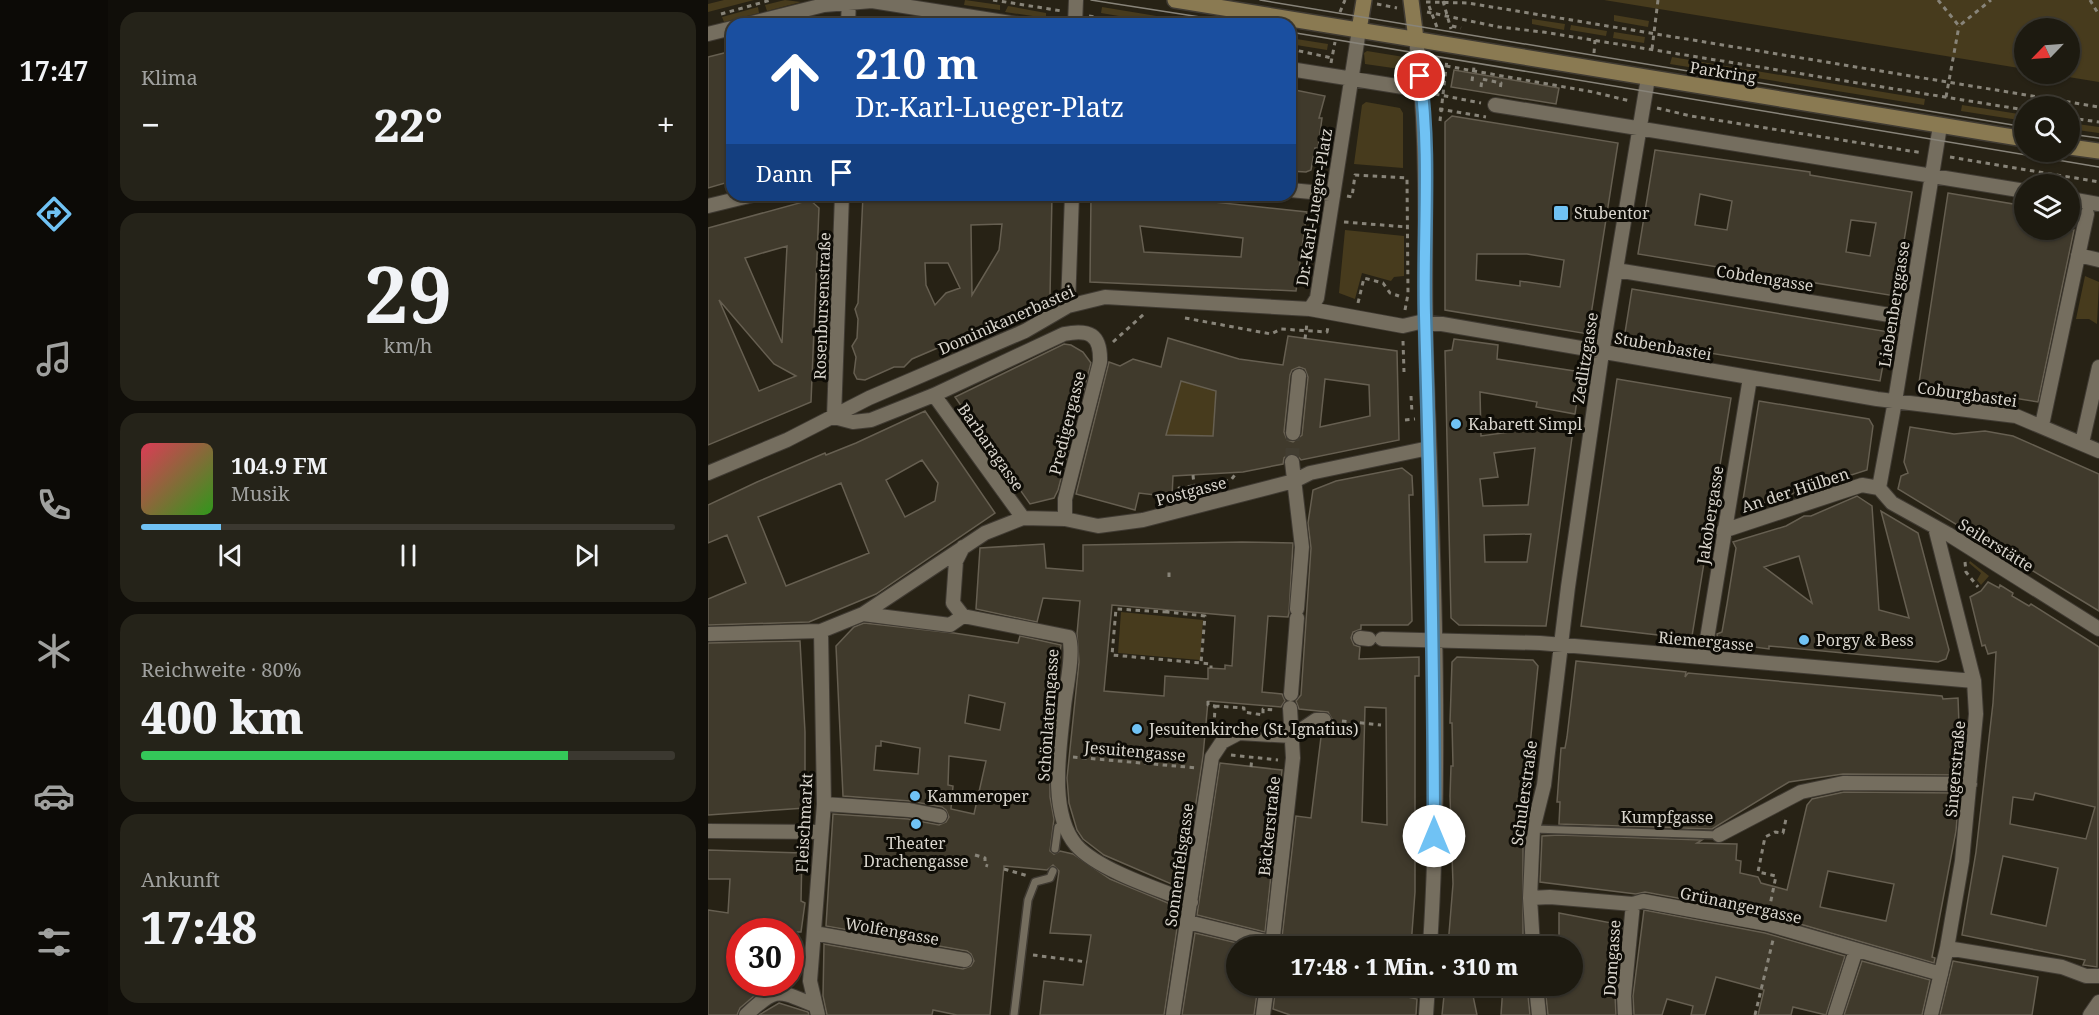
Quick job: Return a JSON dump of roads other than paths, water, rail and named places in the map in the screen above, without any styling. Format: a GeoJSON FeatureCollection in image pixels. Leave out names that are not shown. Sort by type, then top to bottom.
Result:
{"type":"FeatureCollection","features":[{"type":"Feature","properties":{"kind":"main road","name":"Parkring"},"geometry":{"type":"LineString","coordinates":[[1175,0],[1285,18]]}},
{"type":"Feature","properties":{"kind":"main road"},"geometry":{"type":"LineString","coordinates":[[1359,30],[1364,0]]}},
{"type":"Feature","properties":{"kind":"main road"},"geometry":{"type":"LineString","coordinates":[[1411,0],[1416,39]]}},
{"type":"Feature","properties":{"kind":"main road","name":"Parkring"},"geometry":{"type":"LineString","coordinates":[[1296,20],[2014,138]]}},
{"type":"Feature","properties":{"kind":"main road"},"geometry":{"type":"LineString","coordinates":[[2080,149],[2099,152]]}},
{"type":"Feature","properties":{"kind":"street"},"geometry":{"type":"LineString","coordinates":[[1075,18],[1076,0]]}},
{"type":"Feature","properties":{"kind":"street"},"geometry":{"type":"LineString","coordinates":[[774,18],[849,1],[872,1],[980,18]]}},
{"type":"Feature","properties":{"kind":"street"},"geometry":{"type":"LineString","coordinates":[[848,18],[849,1]]}},
{"type":"Feature","properties":{"kind":"street"},"geometry":{"type":"LineString","coordinates":[[708,34],[726,30]]}},
{"type":"Feature","properties":{"kind":"street","name":"Dr.-Karl-Lueger-Platz"},"geometry":{"type":"LineString","coordinates":[[1359,30],[1338,195],[1317,298],[1310,309],[1403,326],[1425,322]]}},
{"type":"Feature","properties":{"kind":"street"},"geometry":{"type":"LineString","coordinates":[[1416,39],[1422,90],[1425,322],[1434,640],[1434,881],[1431,936]]}},
{"type":"Feature","properties":{"kind":"street"},"geometry":{"type":"LineString","coordinates":[[1296,70],[1422,90]]}},
{"type":"Feature","properties":{"kind":"street","name":"Zedlitzgasse"},"geometry":{"type":"LineString","coordinates":[[1559,645],[1602,353],[1648,78]]}},
{"type":"Feature","properties":{"kind":"street"},"geometry":{"type":"LineString","coordinates":[[1494,112],[1556,114],[2014,189]]}},
{"type":"Feature","properties":{"kind":"street","name":"Liebenberggasse"},"geometry":{"type":"LineString","coordinates":[[1878,488],[1895,401],[1940,126]]}},
{"type":"Feature","properties":{"kind":"street"},"geometry":{"type":"LineString","coordinates":[[1296,191],[1338,195]]}},
{"type":"Feature","properties":{"kind":"street"},"geometry":{"type":"LineString","coordinates":[[708,206],[728,201]]}},
{"type":"Feature","properties":{"kind":"street","name":"Rosenbursenstraße"},"geometry":{"type":"LineString","coordinates":[[834,417],[842,201]]}},
{"type":"Feature","properties":{"kind":"street"},"geometry":{"type":"LineString","coordinates":[[1068,306],[1072,201]]}},
{"type":"Feature","properties":{"kind":"street"},"geometry":{"type":"LineString","coordinates":[[2080,201],[2099,204]]}},
{"type":"Feature","properties":{"kind":"street"},"geometry":{"type":"LineString","coordinates":[[2042,425],[2087,214]]}},
{"type":"Feature","properties":{"kind":"street"},"geometry":{"type":"LineString","coordinates":[[2078,255],[2099,260]]}},
{"type":"Feature","properties":{"kind":"street","name":"Cobdengasse"},"geometry":{"type":"LineString","coordinates":[[1616,270],[1908,318]]}},
{"type":"Feature","properties":{"kind":"street","name":"Dominikanerbastei"},"geometry":{"type":"LineString","coordinates":[[708,473],[834,417],[869,398],[1025,331],[1068,306],[1105,297],[1310,309]]}},
{"type":"Feature","properties":{"kind":"street","name":"Stubenbastei"},"geometry":{"type":"LineString","coordinates":[[1425,322],[1895,401]]}},
{"type":"Feature","properties":{"kind":"street","name":"Predigergasse"},"geometry":{"type":"LineString","coordinates":[[934,395],[1064,334],[1081,331],[1098,342],[1100,362],[1065,499],[1065,519]]}},
{"type":"Feature","properties":{"kind":"street"},"geometry":{"type":"LineString","coordinates":[[2082,443],[2099,367]]}},
{"type":"Feature","properties":{"kind":"street"},"geometry":{"type":"LineString","coordinates":[[1293,433],[1299,375]]}},
{"type":"Feature","properties":{"kind":"street","name":"Jakobergasse"},"geometry":{"type":"LineString","coordinates":[[1704,657],[1750,378]]}},
{"type":"Feature","properties":{"kind":"street"},"geometry":{"type":"LineString","coordinates":[[834,417],[854,422],[871,420],[934,395]]}},
{"type":"Feature","properties":{"kind":"street","name":"Barbaragasse"},"geometry":{"type":"LineString","coordinates":[[934,395],[1023,518]]}},
{"type":"Feature","properties":{"kind":"street","name":"Coburgbastei"},"geometry":{"type":"LineString","coordinates":[[1895,401],[2016,416],[2042,425],[2099,452]]}},
{"type":"Feature","properties":{"kind":"street","name":"Postgasse"},"geometry":{"type":"LineString","coordinates":[[708,634],[821,631],[863,614],[985,533],[1023,518],[1065,519],[1098,526],[1143,520],[1294,481],[1310,473],[1429,448]]}},
{"type":"Feature","properties":{"kind":"street","name":"Bäckerstraße"},"geometry":{"type":"LineString","coordinates":[[1274,936],[1292,761],[1291,701],[1302,548],[1292,462]]}},
{"type":"Feature","properties":{"kind":"street","name":"An der Hülben"},"geometry":{"type":"LineString","coordinates":[[1723,531],[1862,485],[1878,488]]}},
{"type":"Feature","properties":{"kind":"street","name":"Seilerstätte"},"geometry":{"type":"LineString","coordinates":[[1878,488],[1892,503],[1935,527],[2099,629]]}},
{"type":"Feature","properties":{"kind":"street","name":"Singerstraße"},"geometry":{"type":"LineString","coordinates":[[1930,1015],[1947,948],[1962,861],[1976,714],[1974,681],[1935,527]]}},
{"type":"Feature","properties":{"kind":"street"},"geometry":{"type":"LineString","coordinates":[[963,547],[956,561],[953,603],[963,616]]}},
{"type":"Feature","properties":{"kind":"street","name":"Postgasse"},"geometry":{"type":"LineString","coordinates":[[863,614],[950,625],[963,616]]}},
{"type":"Feature","properties":{"kind":"street","name":"Schönlaterngasse"},"geometry":{"type":"LineString","coordinates":[[963,616],[1069,637],[1059,756],[1059,786],[1065,824],[1073,841],[1085,853],[1122,874],[1191,902]]}},
{"type":"Feature","properties":{"kind":"street","name":"Fleischmarkt"},"geometry":{"type":"LineString","coordinates":[[816,1010],[810,981],[824,804],[821,631]]}},
{"type":"Feature","properties":{"kind":"street","name":"Riemergasse"},"geometry":{"type":"LineString","coordinates":[[1370,639],[1559,645],[1974,681]]}},
{"type":"Feature","properties":{"kind":"street","name":"Schulerstraße"},"geometry":{"type":"LineString","coordinates":[[1532,936],[1530,898],[1533,829],[1544,785],[1559,645]]}},
{"type":"Feature","properties":{"kind":"street"},"geometry":{"type":"LineString","coordinates":[[1292,736],[1316,720],[1324,720]]}},
{"type":"Feature","properties":{"kind":"street","name":"Sonnenfelsgasse"},"geometry":{"type":"LineString","coordinates":[[1173,1015],[1191,902],[1208,770],[1218,748],[1239,733],[1292,736]]}},
{"type":"Feature","properties":{"kind":"street","name":"Kumpfgasse"},"geometry":{"type":"LineString","coordinates":[[1719,835],[1801,792],[1843,783],[1971,784]]}},
{"type":"Feature","properties":{"kind":"street"},"geometry":{"type":"LineString","coordinates":[[824,804],[909,810],[940,816]]}},
{"type":"Feature","properties":{"kind":"street"},"geometry":{"type":"LineString","coordinates":[[708,831],[820,832]]}},
{"type":"Feature","properties":{"kind":"street","name":"Grünangergasse"},"geometry":{"type":"LineString","coordinates":[[1530,898],[1550,897],[1633,904],[1643,901],[1767,924],[1941,974]]}},
{"type":"Feature","properties":{"kind":"street","name":"Domgasse"},"geometry":{"type":"LineString","coordinates":[[1625,1015],[1624,996],[1633,904]]}},
{"type":"Feature","properties":{"kind":"street"},"geometry":{"type":"LineString","coordinates":[[1188,922],[1240,936]]}},
{"type":"Feature","properties":{"kind":"street","name":"Wolfengasse"},"geometry":{"type":"LineString","coordinates":[[814,933],[965,960]]}},
{"type":"Feature","properties":{"kind":"street"},"geometry":{"type":"LineString","coordinates":[[1947,948],[2099,976]]}},
{"type":"Feature","properties":{"kind":"street"},"geometry":{"type":"LineString","coordinates":[[1835,1015],[1856,950]]}},
{"type":"Feature","properties":{"kind":"street"},"geometry":{"type":"LineString","coordinates":[[746,1015],[772,993],[782,992],[816,1010]]}},
{"type":"Feature","properties":{"kind":"street"},"geometry":{"type":"LineString","coordinates":[[1267,996],[1267,1014]]}},
{"type":"Feature","properties":{"kind":"street"},"geometry":{"type":"LineString","coordinates":[[1426,1015],[1427,996]]}},
{"type":"Feature","properties":{"kind":"street"},"geometry":{"type":"LineString","coordinates":[[1537,996],[1539,1015]]}},
{"type":"Feature","properties":{"kind":"street"},"geometry":{"type":"LineString","coordinates":[[2090,1015],[2099,1002]]}},
{"type":"Feature","properties":{"kind":"lane"},"geometry":{"type":"LineString","coordinates":[[1055,849],[1058,826],[1065,824]]}},
{"type":"Feature","properties":{"kind":"lane","name":"Kumpfgasse"},"geometry":{"type":"LineString","coordinates":[[1533,829],[1719,835]]}},
{"type":"Feature","properties":{"kind":"lane"},"geometry":{"type":"LineString","coordinates":[[1014,1015],[1029,900],[1035,882],[1050,878],[1053,871]]}},
{"type":"Feature","properties":{"kind":"tunnel"},"geometry":{"type":"LineString","coordinates":[[1292,462],[1293,433]]}},
{"type":"Feature","properties":{"kind":"tram line"},"geometry":{"type":"LineString","coordinates":[[1091,0],[1206,18]]}},
{"type":"Feature","properties":{"kind":"tram line"},"geometry":{"type":"LineString","coordinates":[[1260,0],[2014,125]]}},
{"type":"Feature","properties":{"kind":"tram line"},"geometry":{"type":"LineString","coordinates":[[1296,33],[2099,167]]}},
{"type":"Feature","properties":{"kind":"tram line"},"geometry":{"type":"LineString","coordinates":[[2080,135],[2099,138]]}},
{"type":"Feature","properties":{"kind":"place","name":"Stubentor"},"geometry":{"type":"Point","coordinates":[1561,213]}},
{"type":"Feature","properties":{"kind":"place","name":"Kabarett Simpl"},"geometry":{"type":"Point","coordinates":[1456,424]}},
{"type":"Feature","properties":{"kind":"place","name":"Porgy & Bess"},"geometry":{"type":"Point","coordinates":[1804,640]}},
{"type":"Feature","properties":{"kind":"place","name":"Jesuitenkirche (St. Ignatius)"},"geometry":{"type":"Point","coordinates":[1137,729]}},
{"type":"Feature","properties":{"kind":"place","name":"Kammeroper"},"geometry":{"type":"Point","coordinates":[915,796]}},
{"type":"Feature","properties":{"kind":"place","name":"Theater Drachengasse"},"geometry":{"type":"Point","coordinates":[916,824]}}]}
